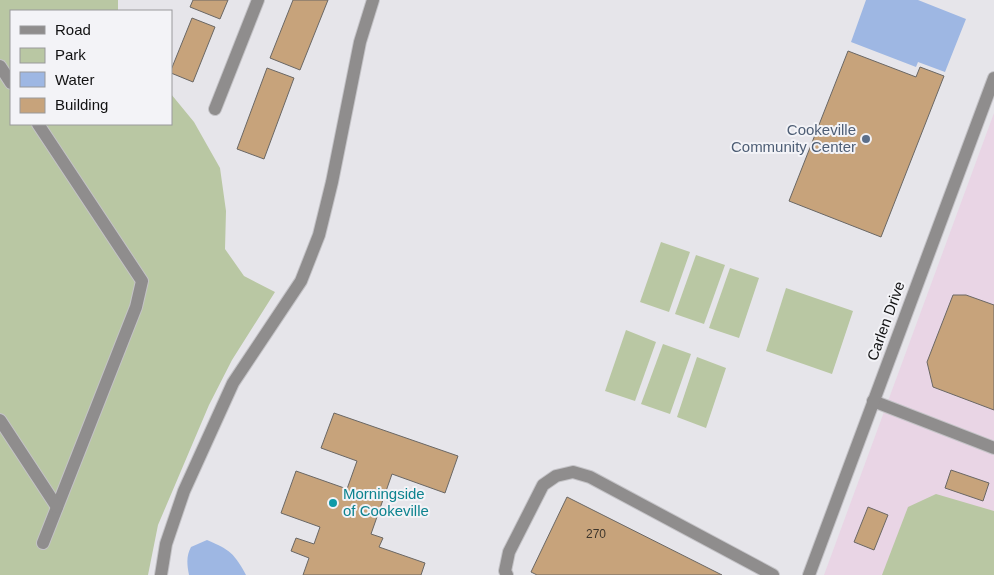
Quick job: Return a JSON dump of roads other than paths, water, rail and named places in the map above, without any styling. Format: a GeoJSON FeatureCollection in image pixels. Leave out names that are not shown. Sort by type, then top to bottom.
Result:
{"type":"FeatureCollection","features":[{"type":"Feature","properties":{"kind":"street"},"geometry":{"type":"LineString","coordinates":[[215,109],[258,0]]}},
{"type":"Feature","properties":{"kind":"street"},"geometry":{"type":"LineString","coordinates":[[161,575],[166,544],[184,492],[233,383],[301,281],[319,235],[332,182],[360,42],[373,0]]}},
{"type":"Feature","properties":{"kind":"street"},"geometry":{"type":"LineString","coordinates":[[0,66],[10,81]]}},
{"type":"Feature","properties":{"kind":"street","name":"Carlen Drive"},"geometry":{"type":"LineString","coordinates":[[809,575],[994,78]]}},
{"type":"Feature","properties":{"kind":"street"},"geometry":{"type":"LineString","coordinates":[[39,125],[142,281],[136,307],[42,543]]}},
{"type":"Feature","properties":{"kind":"street"},"geometry":{"type":"LineString","coordinates":[[873,401],[994,448]]}},
{"type":"Feature","properties":{"kind":"street"},"geometry":{"type":"LineString","coordinates":[[0,420],[57,507]]}},
{"type":"Feature","properties":{"kind":"street"},"geometry":{"type":"LineString","coordinates":[[507,575],[504,571],[508,552],[543,486],[556,476],[573,472],[590,477],[772,575]]}},
{"type":"Feature","properties":{"kind":"water"},"geometry":{"type":"Polygon","coordinates":[[[866,0],[918,0],[966,19],[945,72],[918,62],[916,67],[851,42],[866,0]]]}},
{"type":"Feature","properties":{"kind":"water"},"geometry":{"type":"Polygon","coordinates":[[[207,540],[231,553],[246,575],[189,575],[187,561],[191,547],[207,540]]]}},
{"type":"Feature","properties":{"kind":"place","name":"Cookeville Community Center"},"geometry":{"type":"Point","coordinates":[866,139]}},
{"type":"Feature","properties":{"kind":"place","name":"Morningside of Cookeville"},"geometry":{"type":"Point","coordinates":[333,503]}}]}
